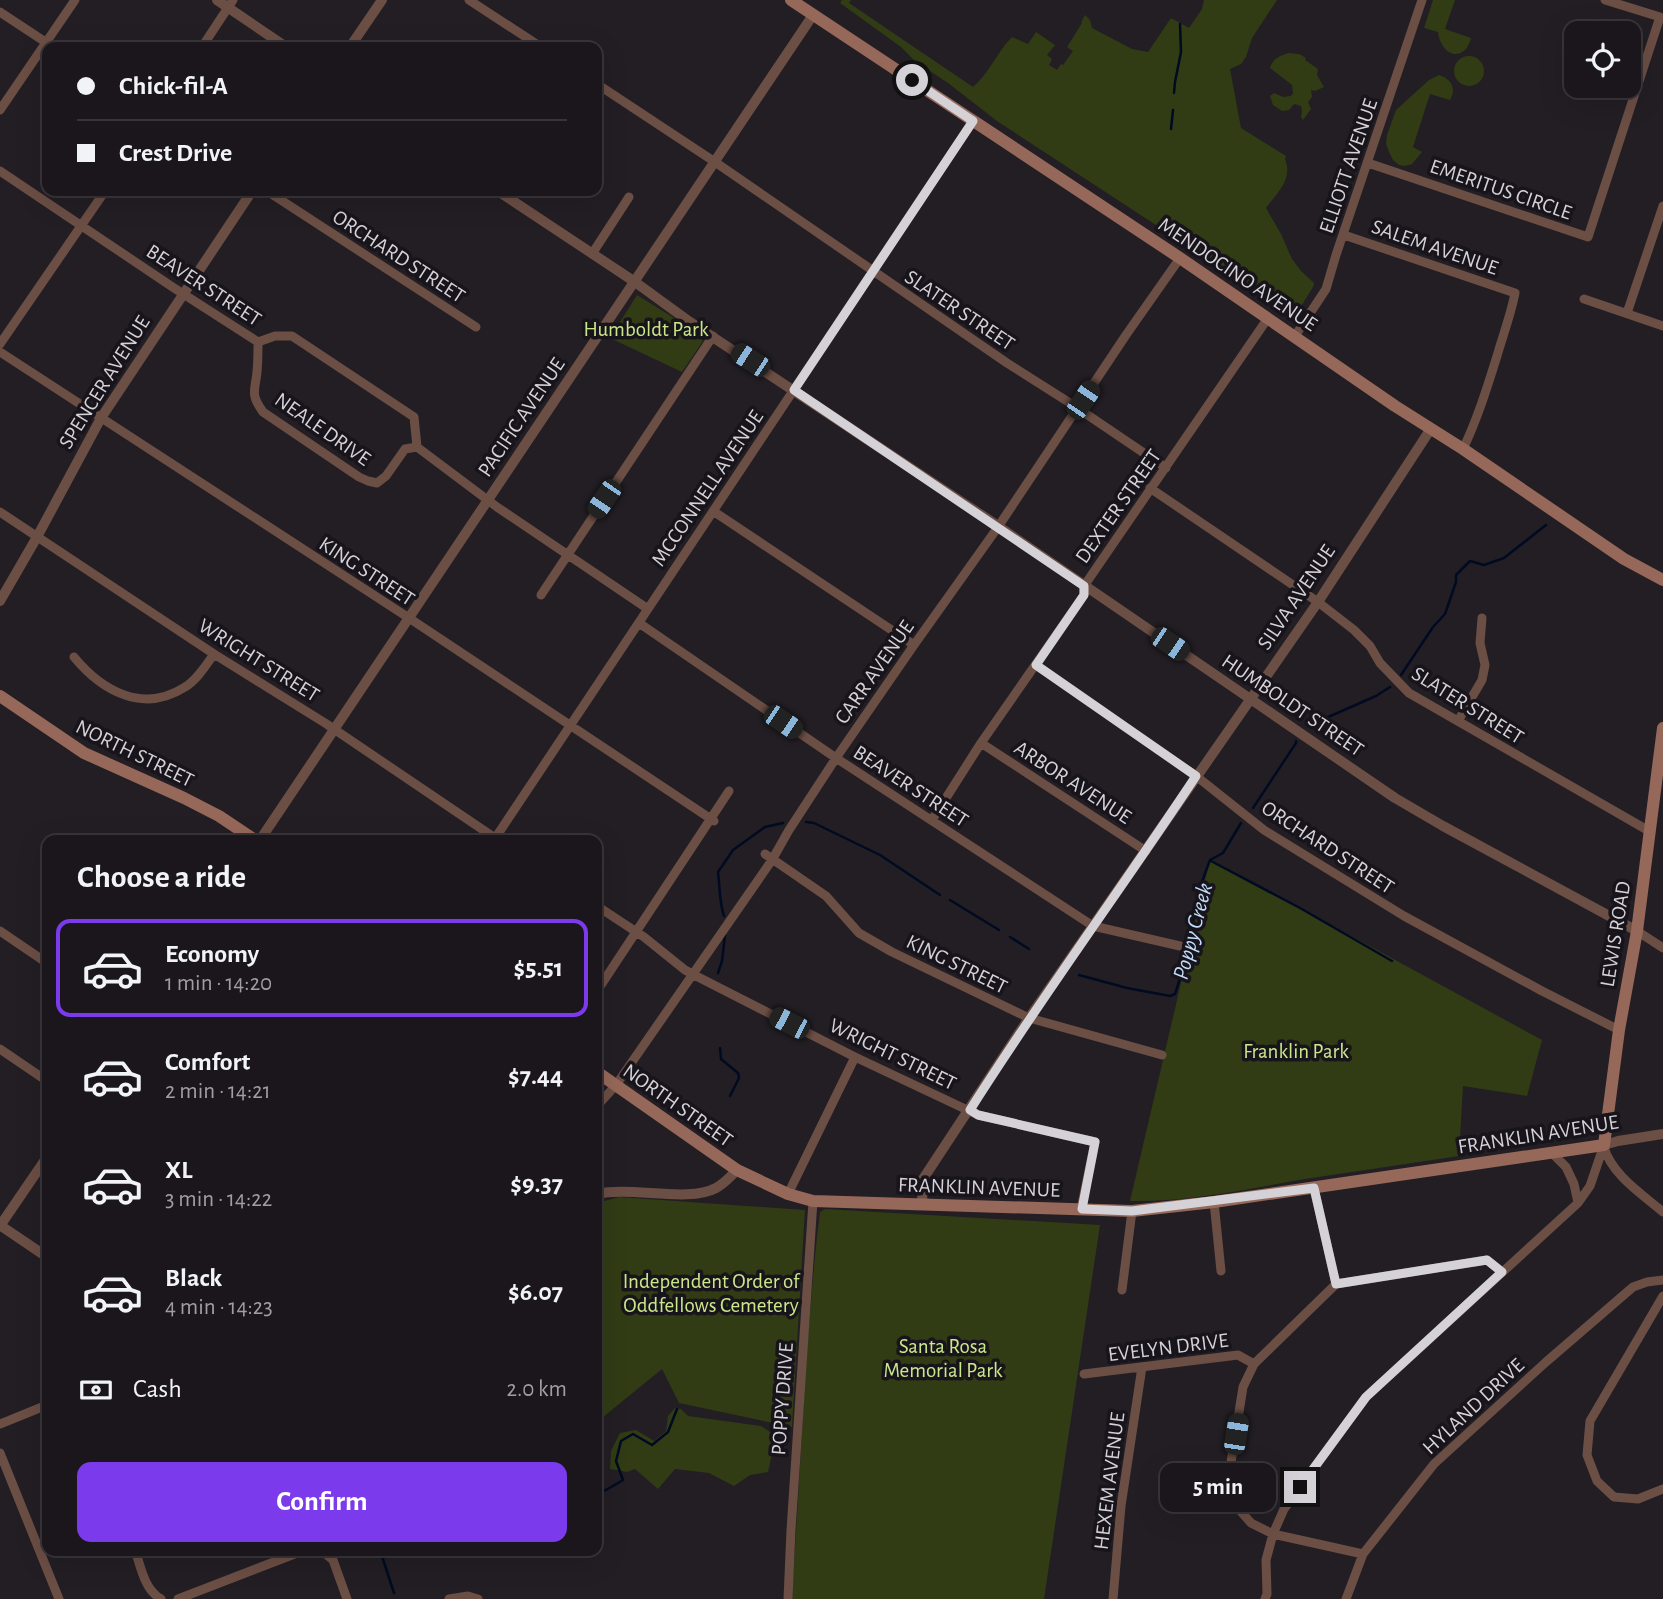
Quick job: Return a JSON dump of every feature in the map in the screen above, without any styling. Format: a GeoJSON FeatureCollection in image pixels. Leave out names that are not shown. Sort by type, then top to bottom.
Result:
{"type":"FeatureCollection","features":[{"type":"Feature","properties":{"kind":"main road","name":"MENDOCINO AVENUE"},"geometry":{"type":"LineString","coordinates":[[791,0],[1180,258],[1430,430],[1463,449],[1624,559],[1663,580]]}},
{"type":"Feature","properties":{"kind":"main road","name":"NORTH STREET"},"geometry":{"type":"LineString","coordinates":[[0,696],[84,753],[184,798],[248,835]]}},
{"type":"Feature","properties":{"kind":"main road","name":"LEWIS ROAD"},"geometry":{"type":"LineString","coordinates":[[1604,1145],[1619,1030],[1637,932],[1663,728]]}},
{"type":"Feature","properties":{"kind":"main road","name":"NORTH STREET"},"geometry":{"type":"LineString","coordinates":[[602,1076],[737,1170]]}},
{"type":"Feature","properties":{"kind":"main road","name":"FRANKLIN AVENUE"},"geometry":{"type":"LineString","coordinates":[[737,1170],[788,1194],[813,1201],[1132,1211],[1214,1202],[1604,1145]]}},
{"type":"Feature","properties":{"kind":"street"},"geometry":{"type":"LineString","coordinates":[[51,42],[75,0]]}},
{"type":"Feature","properties":{"kind":"street"},"geometry":{"type":"LineString","coordinates":[[217,0],[231,4],[280,42]]}},
{"type":"Feature","properties":{"kind":"street"},"geometry":{"type":"LineString","coordinates":[[353,42],[382,0]]}},
{"type":"Feature","properties":{"kind":"street"},"geometry":{"type":"LineString","coordinates":[[469,0],[533,42]]}},
{"type":"Feature","properties":{"kind":"street","name":"ELLIOTT AVENUE"},"geometry":{"type":"LineString","coordinates":[[1295,336],[1326,289],[1422,0]]}},
{"type":"Feature","properties":{"kind":"street","name":"EMERITUS CIRCLE"},"geometry":{"type":"LineString","coordinates":[[1368,163],[1588,237],[1660,17],[1605,0]]}},
{"type":"Feature","properties":{"kind":"street"},"geometry":{"type":"LineString","coordinates":[[205,42],[231,4]]}},
{"type":"Feature","properties":{"kind":"street"},"geometry":{"type":"LineString","coordinates":[[0,12],[45,42]]}},
{"type":"Feature","properties":{"kind":"street","name":"PACIFIC AVENUE"},"geometry":{"type":"LineString","coordinates":[[263,835],[813,15]]}},
{"type":"Feature","properties":{"kind":"street"},"geometry":{"type":"LineString","coordinates":[[0,110],[42,54]]}},
{"type":"Feature","properties":{"kind":"street","name":"SLATER STREET"},"geometry":{"type":"LineString","coordinates":[[602,87],[1166,468]]}},
{"type":"Feature","properties":{"kind":"street","name":"MCCONNELL AVENUE"},"geometry":{"type":"LineString","coordinates":[[498,835],[973,121]]}},
{"type":"Feature","properties":{"kind":"street","name":"BEAVER STREET"},"geometry":{"type":"LineString","coordinates":[[0,171],[258,342],[292,335],[414,417],[417,447]]}},
{"type":"Feature","properties":{"kind":"street"},"geometry":{"type":"LineString","coordinates":[[0,344],[102,196]]}},
{"type":"Feature","properties":{"kind":"street","name":"SPENCER AVENUE"},"geometry":{"type":"LineString","coordinates":[[0,601],[101,418],[249,196]]}},
{"type":"Feature","properties":{"kind":"street","name":"ORCHARD STREET"},"geometry":{"type":"LineString","coordinates":[[275,196],[477,327]]}},
{"type":"Feature","properties":{"kind":"street","name":"HUMBOLDT STREET"},"geometry":{"type":"LineString","coordinates":[[505,196],[1395,798],[1663,947]]}},
{"type":"Feature","properties":{"kind":"street"},"geometry":{"type":"LineString","coordinates":[[592,254],[629,197]]}},
{"type":"Feature","properties":{"kind":"street"},"geometry":{"type":"LineString","coordinates":[[1627,313],[1663,206]]}},
{"type":"Feature","properties":{"kind":"street","name":"SALEM AVENUE"},"geometry":{"type":"LineString","coordinates":[[1344,235],[1515,293],[1492,372],[1463,449]]}},
{"type":"Feature","properties":{"kind":"street","name":"CARR AVENUE"},"geometry":{"type":"LineString","coordinates":[[602,1100],[693,974],[768,857],[998,527],[1180,258]]}},
{"type":"Feature","properties":{"kind":"street"},"geometry":{"type":"LineString","coordinates":[[1584,299],[1663,326]]}},
{"type":"Feature","properties":{"kind":"street","name":"DEXTER STREET"},"geometry":{"type":"LineString","coordinates":[[932,820],[981,743],[1084,595],[1084,586],[1268,318]]}},
{"type":"Feature","properties":{"kind":"street"},"geometry":{"type":"LineString","coordinates":[[541,595],[713,336]]}},
{"type":"Feature","properties":{"kind":"street","name":"NEALE DRIVE"},"geometry":{"type":"LineString","coordinates":[[258,342],[254,390],[256,402],[263,412],[359,477],[377,483],[386,476],[405,449],[417,447]]}},
{"type":"Feature","properties":{"kind":"street","name":"KING STREET"},"geometry":{"type":"LineString","coordinates":[[0,352],[409,618],[712,820]]}},
{"type":"Feature","properties":{"kind":"street","name":"SILVA AVENUE"},"geometry":{"type":"LineString","coordinates":[[922,1204],[923,1180],[1029,1018],[1318,602],[1430,430]]}},
{"type":"Feature","properties":{"kind":"street"},"geometry":{"type":"LineString","coordinates":[[417,447],[488,500],[648,608]]}},
{"type":"Feature","properties":{"kind":"street","name":"SLATER STREET"},"geometry":{"type":"LineString","coordinates":[[1150,488],[1318,602],[1354,630],[1370,646],[1380,663],[1409,693],[1649,831]]}},
{"type":"Feature","properties":{"kind":"street"},"geometry":{"type":"LineString","coordinates":[[713,511],[914,645]]}},
{"type":"Feature","properties":{"kind":"street","name":"WRIGHT STREET"},"geometry":{"type":"LineString","coordinates":[[0,512],[334,730],[489,835]]}},
{"type":"Feature","properties":{"kind":"street"},"geometry":{"type":"LineString","coordinates":[[1458,722],[1482,680],[1485,665],[1480,643],[1482,618]]}},
{"type":"Feature","properties":{"kind":"street","name":"BEAVER STREET"},"geometry":{"type":"LineString","coordinates":[[639,623],[836,758],[1093,926],[1180,946]]}},
{"type":"Feature","properties":{"kind":"street"},"geometry":{"type":"LineString","coordinates":[[74,657],[108,688],[126,696],[145,699],[167,696],[187,687],[214,654]]}},
{"type":"Feature","properties":{"kind":"street","name":"ORCHARD STREET"},"geometry":{"type":"LineString","coordinates":[[1036,665],[1196,776],[1265,831],[1404,916],[1619,1030]]}},
{"type":"Feature","properties":{"kind":"street","name":"ARBOR AVENUE"},"geometry":{"type":"LineString","coordinates":[[981,743],[1146,851]]}},
{"type":"Feature","properties":{"kind":"street"},"geometry":{"type":"LineString","coordinates":[[602,983],[729,791]]}},
{"type":"Feature","properties":{"kind":"street","name":"KING STREET"},"geometry":{"type":"LineString","coordinates":[[768,857],[826,896],[859,933],[892,952],[1029,1018],[1162,1055]]}},
{"type":"Feature","properties":{"kind":"street","name":"WRIGHT STREET"},"geometry":{"type":"LineString","coordinates":[[602,909],[693,974],[855,1057],[978,1115],[1095,1142],[1082,1209]]}},
{"type":"Feature","properties":{"kind":"street"},"geometry":{"type":"LineString","coordinates":[[0,931],[42,959]]}},
{"type":"Feature","properties":{"kind":"street"},"geometry":{"type":"LineString","coordinates":[[0,1049],[42,1077]]}},
{"type":"Feature","properties":{"kind":"street"},"geometry":{"type":"LineString","coordinates":[[788,1194],[855,1057]]}},
{"type":"Feature","properties":{"kind":"street","name":"FRANKLIN AVENUE"},"geometry":{"type":"LineString","coordinates":[[1604,1145],[1663,1134]]}},
{"type":"Feature","properties":{"kind":"street"},"geometry":{"type":"LineString","coordinates":[[1265,1599],[1266,1560],[1284,1509],[1366,1397],[1578,1203],[1590,1186],[1604,1145]]}},
{"type":"Feature","properties":{"kind":"street"},"geometry":{"type":"LineString","coordinates":[[1604,1145],[1613,1169],[1663,1212]]}},
{"type":"Feature","properties":{"kind":"street"},"geometry":{"type":"LineString","coordinates":[[1552,1153],[1566,1167],[1574,1184],[1578,1203]]}},
{"type":"Feature","properties":{"kind":"street"},"geometry":{"type":"LineString","coordinates":[[42,1164],[0,1226],[42,1254]]}},
{"type":"Feature","properties":{"kind":"street"},"geometry":{"type":"LineString","coordinates":[[602,1193],[701,1193],[718,1187],[737,1170]]}},
{"type":"Feature","properties":{"kind":"street"},"geometry":{"type":"LineString","coordinates":[[1314,1188],[1336,1284]]}},
{"type":"Feature","properties":{"kind":"street","name":"POPPY DRIVE"},"geometry":{"type":"LineString","coordinates":[[788,1599],[790,1530],[813,1201]]}},
{"type":"Feature","properties":{"kind":"street"},"geometry":{"type":"LineString","coordinates":[[1214,1202],[1222,1271]]}},
{"type":"Feature","properties":{"kind":"street"},"geometry":{"type":"LineString","coordinates":[[1122,1290],[1132,1211]]}},
{"type":"Feature","properties":{"kind":"street"},"geometry":{"type":"LineString","coordinates":[[1363,1554],[1273,1534],[1251,1523],[1230,1499],[1228,1481],[1243,1387],[1254,1364],[1336,1284],[1487,1260],[1502,1272]]}},
{"type":"Feature","properties":{"kind":"street","name":"HYLAND DRIVE"},"geometry":{"type":"LineString","coordinates":[[1346,1599],[1363,1554],[1434,1464],[1633,1287],[1663,1280]]}},
{"type":"Feature","properties":{"kind":"street"},"geometry":{"type":"LineString","coordinates":[[1663,1296],[1590,1421],[1587,1455],[1597,1480],[1614,1497],[1638,1499],[1663,1489]]}},
{"type":"Feature","properties":{"kind":"street","name":"EVELYN DRIVE"},"geometry":{"type":"LineString","coordinates":[[1084,1374],[1238,1354],[1254,1364]]}},
{"type":"Feature","properties":{"kind":"street","name":"HEXEM AVENUE"},"geometry":{"type":"LineString","coordinates":[[1113,1599],[1121,1506],[1142,1367]]}},
{"type":"Feature","properties":{"kind":"street"},"geometry":{"type":"LineString","coordinates":[[0,1424],[42,1407]]}},
{"type":"Feature","properties":{"kind":"street"},"geometry":{"type":"LineString","coordinates":[[0,1453],[59,1599]]}},
{"type":"Feature","properties":{"kind":"street"},"geometry":{"type":"LineString","coordinates":[[137,1556],[146,1583],[153,1595],[161,1599]]}},
{"type":"Feature","properties":{"kind":"street"},"geometry":{"type":"LineString","coordinates":[[178,1599],[289,1556]]}},
{"type":"Feature","properties":{"kind":"street"},"geometry":{"type":"LineString","coordinates":[[328,1556],[333,1560],[347,1599]]}},
{"type":"Feature","properties":{"kind":"street"},"geometry":{"type":"LineString","coordinates":[[449,1599],[468,1596],[478,1599]]}},
{"type":"Feature","properties":{"kind":"green space"},"geometry":{"type":"Polygon","coordinates":[[[842,0],[851,0],[849,3],[973,87],[1012,37],[1028,44],[1036,32],[1055,45],[1047,55],[1052,59],[1049,65],[1057,70],[1073,51],[1067,47],[1085,15],[1092,28],[1132,49],[1148,52],[1171,18],[1189,28],[1202,9],[1204,0],[1277,0],[1252,38],[1246,57],[1241,64],[1230,69],[1241,128],[1286,156],[1286,179],[1266,208],[1292,259],[1314,283],[1295,316],[997,121],[840,3],[842,0]]]}},
{"type":"Feature","properties":{"kind":"green space"},"geometry":{"type":"Polygon","coordinates":[[[1433,0],[1455,0],[1445,29],[1471,38],[1467,48],[1461,53],[1447,51],[1438,32],[1424,28],[1433,0]]]}},
{"type":"Feature","properties":{"kind":"green space"},"geometry":{"type":"Polygon","coordinates":[[[1289,53],[1299,54],[1318,69],[1317,75],[1324,87],[1311,90],[1312,97],[1308,102],[1311,109],[1303,120],[1301,106],[1294,104],[1289,110],[1282,111],[1273,105],[1270,96],[1274,93],[1283,97],[1291,96],[1293,93],[1292,85],[1270,68],[1277,58],[1289,53]]]}},
{"type":"Feature","properties":{"kind":"green space"},"geometry":{"type":"Polygon","coordinates":[[[1469,56],[1475,57],[1483,65],[1483,77],[1475,85],[1469,86],[1463,85],[1455,77],[1454,71],[1455,65],[1463,57],[1469,56]]]}},
{"type":"Feature","properties":{"kind":"green space"},"geometry":{"type":"Polygon","coordinates":[[[1439,75],[1452,85],[1452,96],[1450,100],[1430,94],[1413,147],[1422,152],[1412,164],[1399,165],[1393,160],[1386,144],[1396,110],[1429,80],[1439,75]]]}},
{"type":"Feature","properties":{"kind":"green space","name":"Humboldt Park"},"geometry":{"type":"Polygon","coordinates":[[[637,295],[700,334],[703,341],[682,372],[610,338],[637,295]]]}},
{"type":"Feature","properties":{"kind":"green space","name":"Franklin Park"},"geometry":{"type":"Polygon","coordinates":[[[1210,859],[1542,1040],[1527,1096],[1463,1086],[1459,1156],[1218,1194],[1130,1201],[1210,859]]]}},
{"type":"Feature","properties":{"kind":"green space","name":"Independent Order of Oddfellows Cemetery"},"geometry":{"type":"Polygon","coordinates":[[[619,1197],[805,1210],[792,1427],[679,1403],[662,1369],[602,1418],[602,1202],[619,1197]]]}},
{"type":"Feature","properties":{"kind":"green space","name":"Santa Rosa Memorial Park"},"geometry":{"type":"Polygon","coordinates":[[[825,1209],[1100,1225],[1044,1599],[792,1599],[807,1348],[820,1212],[825,1209]]]}},
{"type":"Feature","properties":{"kind":"green space"},"geometry":{"type":"Polygon","coordinates":[[[675,1408],[681,1409],[688,1416],[761,1426],[776,1436],[768,1472],[750,1475],[734,1486],[709,1473],[675,1469],[658,1489],[635,1469],[627,1472],[610,1469],[611,1451],[620,1433],[636,1430],[654,1441],[666,1431],[668,1416],[675,1408]]]}},
{"type":"Feature","properties":{"kind":"waterway"},"geometry":{"type":"LineString","coordinates":[[1174,93],[1181,52],[1180,24]]}},
{"type":"Feature","properties":{"kind":"waterway"},"geometry":{"type":"LineString","coordinates":[[1171,129],[1173,110]]}},
{"type":"Feature","properties":{"kind":"waterway","name":"Poppy Creek"},"geometry":{"type":"LineString","coordinates":[[1401,675],[1433,627],[1445,614],[1456,575],[1470,561],[1484,565],[1504,558],[1546,525]]}},
{"type":"Feature","properties":{"kind":"waterway","name":"Poppy Creek"},"geometry":{"type":"LineString","coordinates":[[1310,725],[1376,696],[1390,687]]}},
{"type":"Feature","properties":{"kind":"waterway","name":"Poppy Creek"},"geometry":{"type":"LineString","coordinates":[[1253,808],[1296,741]]}},
{"type":"Feature","properties":{"kind":"waterway","name":"Poppy Creek"},"geometry":{"type":"LineString","coordinates":[[806,822],[814,823],[880,855],[940,895]]}},
{"type":"Feature","properties":{"kind":"waterway","name":"Poppy Creek"},"geometry":{"type":"LineString","coordinates":[[724,916],[718,872],[733,850],[765,827],[783,823]]}},
{"type":"Feature","properties":{"kind":"waterway","name":"Poppy Creek"},"geometry":{"type":"LineString","coordinates":[[1079,975],[1127,988],[1170,996],[1175,994],[1188,950],[1192,921],[1198,909],[1200,887],[1210,860],[1223,853],[1241,823]]}},
{"type":"Feature","properties":{"kind":"waterway"},"geometry":{"type":"LineString","coordinates":[[1211,861],[1392,961]]}},
{"type":"Feature","properties":{"kind":"waterway","name":"Poppy Creek"},"geometry":{"type":"LineString","coordinates":[[950,900],[999,930]]}},
{"type":"Feature","properties":{"kind":"waterway","name":"Poppy Creek"},"geometry":{"type":"LineString","coordinates":[[718,973],[725,935]]}},
{"type":"Feature","properties":{"kind":"waterway","name":"Poppy Creek"},"geometry":{"type":"LineString","coordinates":[[1010,937],[1029,949]]}},
{"type":"Feature","properties":{"kind":"waterway","name":"Poppy Creek"},"geometry":{"type":"LineString","coordinates":[[720,1048],[721,1059],[738,1073],[739,1078],[730,1096]]}},
{"type":"Feature","properties":{"kind":"waterway","name":"Poppy Creek"},"geometry":{"type":"LineString","coordinates":[[602,1491],[623,1480],[616,1461],[621,1441],[633,1434],[652,1445],[668,1432],[677,1409]]}},
{"type":"Feature","properties":{"kind":"waterway"},"geometry":{"type":"LineString","coordinates":[[382,1556],[394,1593]]}},
{"type":"Feature","properties":{"kind":"route"},"geometry":{"type":"LineString","coordinates":[[912,80],[973,121],[794,390],[1084,586],[1084,595],[1036,665],[1196,776],[1029,1018],[970,1110],[978,1115],[1095,1142],[1082,1209],[1132,1211],[1314,1188],[1336,1284],[1487,1260],[1502,1272],[1366,1397],[1300,1487]]}}]}
